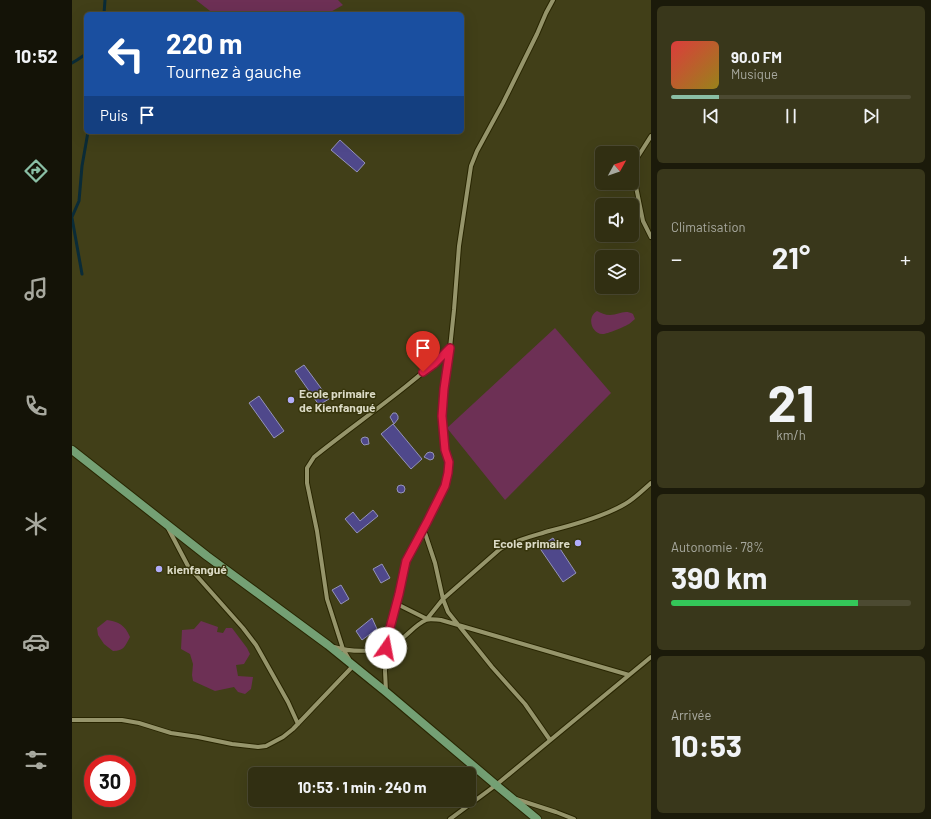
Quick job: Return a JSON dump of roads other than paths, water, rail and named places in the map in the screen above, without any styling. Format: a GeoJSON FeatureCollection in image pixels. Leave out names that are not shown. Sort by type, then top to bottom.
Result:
{"type":"FeatureCollection","features":[{"type":"Feature","properties":{"kind":"main road"},"geometry":{"type":"LineString","coordinates":[[72,450],[167,526],[328,645],[537,819]]}},
{"type":"Feature","properties":{"kind":"street"},"geometry":{"type":"LineString","coordinates":[[386,692],[386,643],[397,604],[406,561],[445,486],[448,473],[449,462],[445,450],[442,416],[444,389],[454,310],[458,246],[471,166],[477,151],[517,76],[546,12],[554,0]]}},
{"type":"Feature","properties":{"kind":"street"},"geometry":{"type":"LineString","coordinates":[[651,136],[637,158],[635,169],[635,182],[643,221],[651,237]]}},
{"type":"Feature","properties":{"kind":"street"},"geometry":{"type":"LineString","coordinates":[[72,720],[122,720],[139,723],[171,733],[258,747],[266,746],[294,729],[353,666],[343,650],[327,599],[317,531],[307,483],[307,468],[314,457],[434,364],[450,348]]}},
{"type":"Feature","properties":{"kind":"street"},"geometry":{"type":"LineString","coordinates":[[328,645],[343,650],[362,651],[386,648],[396,644],[416,626],[427,619],[443,599],[500,549],[510,543],[570,526],[613,510],[625,504],[651,483]]}},
{"type":"Feature","properties":{"kind":"street"},"geometry":{"type":"LineString","coordinates":[[167,526],[188,566],[243,628],[256,645],[288,702],[298,724]]}},
{"type":"Feature","properties":{"kind":"street"},"geometry":{"type":"LineString","coordinates":[[423,527],[435,563],[443,599],[448,612],[492,667],[525,704],[550,740]]}},
{"type":"Feature","properties":{"kind":"street"},"geometry":{"type":"LineString","coordinates":[[397,604],[427,619],[441,620],[458,624],[629,675]]}},
{"type":"Feature","properties":{"kind":"street"},"geometry":{"type":"LineString","coordinates":[[450,819],[496,785],[651,657]]}},
{"type":"Feature","properties":{"kind":"street"},"geometry":{"type":"LineString","coordinates":[[510,797],[574,819]]}},
{"type":"Feature","properties":{"kind":"waterway"},"geometry":{"type":"LineString","coordinates":[[104,12],[105,0]]}},
{"type":"Feature","properties":{"kind":"waterway"},"geometry":{"type":"LineString","coordinates":[[72,63],[84,55]]}},
{"type":"Feature","properties":{"kind":"waterway"},"geometry":{"type":"LineString","coordinates":[[72,217],[79,201],[82,166],[88,134]]}},
{"type":"Feature","properties":{"kind":"waterway"},"geometry":{"type":"LineString","coordinates":[[72,218],[82,274]]}},
{"type":"Feature","properties":{"kind":"place","name":"Ecole primaire de Kienfangué"},"geometry":{"type":"Point","coordinates":[291,400]}},
{"type":"Feature","properties":{"kind":"place","name":"Ecole primaire"},"geometry":{"type":"Point","coordinates":[578,543]}},
{"type":"Feature","properties":{"kind":"place","name":"kienfangué"},"geometry":{"type":"Point","coordinates":[159,569]}}]}
